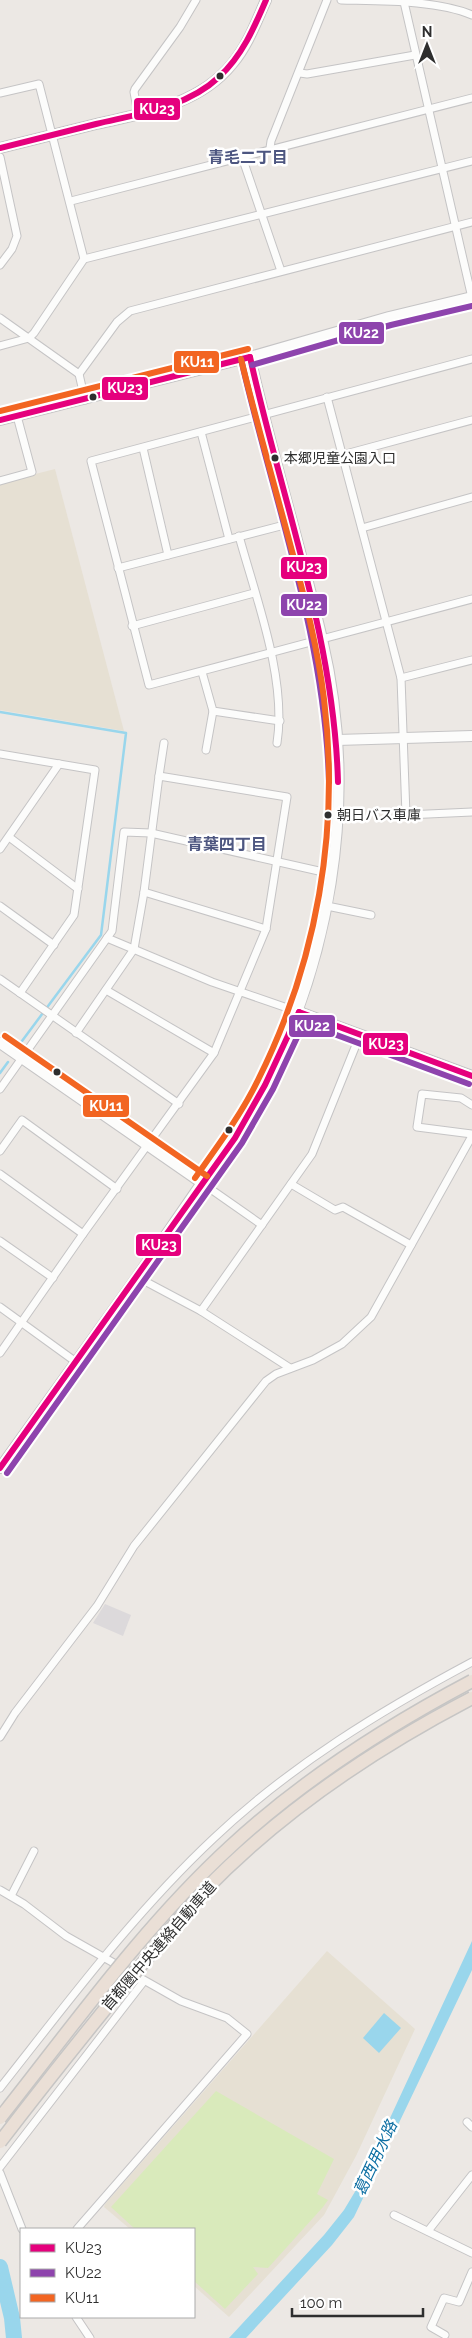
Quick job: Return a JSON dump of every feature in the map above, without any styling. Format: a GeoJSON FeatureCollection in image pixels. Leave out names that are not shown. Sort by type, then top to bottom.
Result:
{"type":"FeatureCollection","features":[{"type":"Feature","properties":{"kind":"highway","name":"首都圏中央連絡自動車道"},"geometry":{"type":"LineString","coordinates":[[0,2118],[164,1914],[230,1847],[294,1794],[343,1757],[396,1724],[472,1681]]}},
{"type":"Feature","properties":{"kind":"highway","name":"首都圏中央連絡自動車道"},"geometry":{"type":"LineString","coordinates":[[0,2142],[180,1919],[239,1857],[303,1804],[368,1757],[472,1698]]}},
{"type":"Feature","properties":{"kind":"street"},"geometry":{"type":"LineString","coordinates":[[138,114],[135,88],[180,27],[196,0]]}},
{"type":"Feature","properties":{"kind":"street"},"geometry":{"type":"LineString","coordinates":[[0,148],[138,114],[188,98],[217,80],[232,64],[247,42],[266,0]]}},
{"type":"Feature","properties":{"kind":"street"},"geometry":{"type":"LineString","coordinates":[[270,148],[271,141],[300,73],[327,0]]}},
{"type":"Feature","properties":{"kind":"street"},"geometry":{"type":"LineString","coordinates":[[342,0],[404,2],[451,8],[472,15]]}},
{"type":"Feature","properties":{"kind":"street"},"geometry":{"type":"LineString","coordinates":[[0,420],[250,357],[389,317],[472,298],[404,2]]}},
{"type":"Feature","properties":{"kind":"street"},"geometry":{"type":"LineString","coordinates":[[300,73],[307,74],[415,55]]}},
{"type":"Feature","properties":{"kind":"street"},"geometry":{"type":"LineString","coordinates":[[0,93],[39,84],[71,201],[84,260]]}},
{"type":"Feature","properties":{"kind":"street"},"geometry":{"type":"LineString","coordinates":[[71,201],[270,148],[472,98]]}},
{"type":"Feature","properties":{"kind":"street"},"geometry":{"type":"LineString","coordinates":[[242,156],[281,271]]}},
{"type":"Feature","properties":{"kind":"street"},"geometry":{"type":"LineString","coordinates":[[0,157],[17,236],[12,249],[0,265]]}},
{"type":"Feature","properties":{"kind":"street"},"geometry":{"type":"LineString","coordinates":[[0,346],[29,338],[84,260],[472,161]]}},
{"type":"Feature","properties":{"kind":"street"},"geometry":{"type":"LineString","coordinates":[[79,374],[117,322],[130,311],[472,222]]}},
{"type":"Feature","properties":{"kind":"street"},"geometry":{"type":"LineString","coordinates":[[0,318],[79,374],[85,400]]}},
{"type":"Feature","properties":{"kind":"street"},"geometry":{"type":"LineString","coordinates":[[0,1468],[235,1138],[265,1085],[299,1012],[327,906],[332,874],[338,802],[337,740],[323,639],[263,415],[250,357]]}},
{"type":"Feature","properties":{"kind":"street"},"geometry":{"type":"LineString","coordinates":[[472,359],[91,461],[132,626],[149,685],[472,599]]}},
{"type":"Feature","properties":{"kind":"street"},"geometry":{"type":"LineString","coordinates":[[327,397],[401,678],[406,815],[472,812]]}},
{"type":"Feature","properties":{"kind":"street"},"geometry":{"type":"LineString","coordinates":[[0,481],[32,472],[17,416]]}},
{"type":"Feature","properties":{"kind":"street"},"geometry":{"type":"LineString","coordinates":[[342,456],[472,420]]}},
{"type":"Feature","properties":{"kind":"street"},"geometry":{"type":"LineString","coordinates":[[201,432],[229,539]]}},
{"type":"Feature","properties":{"kind":"street"},"geometry":{"type":"LineString","coordinates":[[143,448],[168,555]]}},
{"type":"Feature","properties":{"kind":"street"},"geometry":{"type":"LineString","coordinates":[[362,528],[472,497]]}},
{"type":"Feature","properties":{"kind":"street"},"geometry":{"type":"LineString","coordinates":[[118,568],[292,523]]}},
{"type":"Feature","properties":{"kind":"street"},"geometry":{"type":"LineString","coordinates":[[239,536],[271,653],[280,721],[277,743]]}},
{"type":"Feature","properties":{"kind":"street"},"geometry":{"type":"LineString","coordinates":[[132,626],[254,594]]}},
{"type":"Feature","properties":{"kind":"street"},"geometry":{"type":"LineString","coordinates":[[401,678],[472,660]]}},
{"type":"Feature","properties":{"kind":"street"},"geometry":{"type":"LineString","coordinates":[[202,672],[213,711],[206,750]]}},
{"type":"Feature","properties":{"kind":"street"},"geometry":{"type":"LineString","coordinates":[[213,711],[280,721]]}},
{"type":"Feature","properties":{"kind":"street"},"geometry":{"type":"LineString","coordinates":[[337,740],[472,736]]}},
{"type":"Feature","properties":{"kind":"street"},"geometry":{"type":"LineString","coordinates":[[76,1033],[134,949],[144,892],[164,743]]}},
{"type":"Feature","properties":{"kind":"street"},"geometry":{"type":"LineString","coordinates":[[0,754],[95,770],[74,914],[20,993]]}},
{"type":"Feature","properties":{"kind":"street"},"geometry":{"type":"LineString","coordinates":[[0,849],[59,764]]}},
{"type":"Feature","properties":{"kind":"street"},"geometry":{"type":"LineString","coordinates":[[0,1353],[83,1234],[179,1104],[214,1053],[266,929],[287,796],[159,776]]}},
{"type":"Feature","properties":{"kind":"street"},"geometry":{"type":"LineString","coordinates":[[0,1089],[112,931],[124,832],[151,833],[332,874]]}},
{"type":"Feature","properties":{"kind":"street"},"geometry":{"type":"LineString","coordinates":[[9,837],[78,890]]}},
{"type":"Feature","properties":{"kind":"street"},"geometry":{"type":"LineString","coordinates":[[144,892],[266,929]]}},
{"type":"Feature","properties":{"kind":"street"},"geometry":{"type":"LineString","coordinates":[[0,906],[54,945]]}},
{"type":"Feature","properties":{"kind":"street"},"geometry":{"type":"LineString","coordinates":[[327,906],[371,915]]}},
{"type":"Feature","properties":{"kind":"street"},"geometry":{"type":"LineString","coordinates":[[107,938],[241,992],[472,1076]]}},
{"type":"Feature","properties":{"kind":"street"},"geometry":{"type":"LineString","coordinates":[[0,979],[179,1104]]}},
{"type":"Feature","properties":{"kind":"street"},"geometry":{"type":"LineString","coordinates":[[106,990],[214,1053]]}},
{"type":"Feature","properties":{"kind":"street"},"geometry":{"type":"LineString","coordinates":[[201,1311],[312,1154],[360,1035]]}},
{"type":"Feature","properties":{"kind":"street"},"geometry":{"type":"LineString","coordinates":[[0,1043],[262,1225]]}},
{"type":"Feature","properties":{"kind":"street"},"geometry":{"type":"LineString","coordinates":[[0,1737],[15,1713],[97,1606],[134,1546],[156,1516],[266,1381],[290,1368],[313,1360],[342,1344],[371,1317],[472,1135],[417,1127],[422,1094],[461,1098],[472,1105]]}},
{"type":"Feature","properties":{"kind":"street"},"geometry":{"type":"LineString","coordinates":[[0,1151],[22,1120],[117,1189]]}},
{"type":"Feature","properties":{"kind":"street"},"geometry":{"type":"LineString","coordinates":[[0,1174],[83,1234]]}},
{"type":"Feature","properties":{"kind":"street"},"geometry":{"type":"LineString","coordinates":[[291,1184],[335,1210],[343,1207],[411,1245]]}},
{"type":"Feature","properties":{"kind":"street"},"geometry":{"type":"LineString","coordinates":[[0,1241],[53,1278]]}},
{"type":"Feature","properties":{"kind":"street"},"geometry":{"type":"LineString","coordinates":[[137,1277],[201,1311],[290,1368]]}},
{"type":"Feature","properties":{"kind":"street"},"geometry":{"type":"LineString","coordinates":[[0,1307],[76,1362]]}},
{"type":"Feature","properties":{"kind":"street"},"geometry":{"type":"LineString","coordinates":[[0,2088],[137,1918],[213,1838],[309,1760],[373,1717],[472,1662]]}},
{"type":"Feature","properties":{"kind":"street"},"geometry":{"type":"LineString","coordinates":[[11,1896],[34,1851]]}},
{"type":"Feature","properties":{"kind":"street"},"geometry":{"type":"LineString","coordinates":[[0,1890],[66,1936],[181,2001],[227,2018],[247,2034],[78,2228]]}},
{"type":"Feature","properties":{"kind":"street"},"geometry":{"type":"LineString","coordinates":[[0,2167],[144,1980]]}},
{"type":"Feature","properties":{"kind":"street"},"geometry":{"type":"LineString","coordinates":[[0,2173],[22,2228]]}},
{"type":"Feature","properties":{"kind":"street"},"geometry":{"type":"LineString","coordinates":[[428,2232],[472,2175]]}},
{"type":"Feature","properties":{"kind":"street"},"geometry":{"type":"LineString","coordinates":[[394,2215],[472,2253]]}},
{"type":"Feature","properties":{"kind":"street"},"geometry":{"type":"LineString","coordinates":[[445,2335],[431,2327],[444,2298],[459,2302],[472,2272]]}},
{"type":"Feature","properties":{"kind":"street"},"geometry":{"type":"LineString","coordinates":[[77,2318],[90,2338]]}},
{"type":"Feature","properties":{"kind":"shaded area"},"geometry":{"type":"Polygon","coordinates":[[[55,469],[124,731],[0,710],[0,483],[55,469]]]}},
{"type":"Feature","properties":{"kind":"shaded area"},"geometry":{"type":"Polygon","coordinates":[[[105,1604],[131,1615],[123,1636],[93,1623],[105,1604]]]}},
{"type":"Feature","properties":{"kind":"shaded area"},"geometry":{"type":"Polygon","coordinates":[[[327,1951],[415,2029],[356,2156],[324,2215],[229,2317],[195,2287],[195,2228],[129,2228],[104,2207],[327,1951]]]}},
{"type":"Feature","properties":{"kind":"green space"},"geometry":{"type":"Polygon","coordinates":[[[216,2091],[334,2159],[317,2194],[328,2200],[323,2207],[268,2268],[253,2267],[258,2274],[225,2309],[195,2282],[195,2228],[134,2228],[111,2207],[216,2091]]]}},
{"type":"Feature","properties":{"kind":"water","name":"葛西用水路"},"geometry":{"type":"Polygon","coordinates":[[[472,1941],[472,1970],[354,2217],[332,2245],[246,2338],[229,2338],[324,2235],[344,2210],[359,2185],[472,1941]]]}},
{"type":"Feature","properties":{"kind":"water"},"geometry":{"type":"Polygon","coordinates":[[[384,2013],[401,2028],[379,2053],[363,2038],[384,2013]]]}},
{"type":"Feature","properties":{"kind":"waterway"},"geometry":{"type":"LineString","coordinates":[[0,712],[126,733],[101,935],[22,1041]]}},
{"type":"Feature","properties":{"kind":"waterway"},"geometry":{"type":"LineString","coordinates":[[0,1073],[8,1062]]}},
{"type":"Feature","properties":{"kind":"waterway"},"geometry":{"type":"LineString","coordinates":[[0,2267],[12,2318],[14,2338]]}},
{"type":"Feature","properties":{"kind":"transit line","name":"KU23"},"geometry":{"type":"LineString","coordinates":[[0,148],[145,113],[192,96],[206,88],[219,77],[241,51],[266,0]]}},
{"type":"Feature","properties":{"kind":"transit line","name":"KU22"},"geometry":{"type":"LineString","coordinates":[[252,365],[391,325],[472,306]]}},
{"type":"Feature","properties":{"kind":"transit line","name":"KU11"},"geometry":{"type":"LineString","coordinates":[[0,411],[248,349]]}},
{"type":"Feature","properties":{"kind":"transit line","name":"KU23"},"geometry":{"type":"LineString","coordinates":[[250,357],[317,621],[327,674],[338,782]]}},
{"type":"Feature","properties":{"kind":"transit line","name":"KU23"},"geometry":{"type":"LineString","coordinates":[[0,420],[250,357]]}},
{"type":"Feature","properties":{"kind":"transit line","name":"KU22"},"geometry":{"type":"LineString","coordinates":[[241,359],[308,621],[318,674],[329,782]]}},
{"type":"Feature","properties":{"kind":"transit line","name":"KU11"},"geometry":{"type":"LineString","coordinates":[[195,1178],[244,1106],[258,1080],[278,1035],[295,989],[309,942],[319,894],[326,846],[329,797],[324,699],[315,643],[302,587],[241,359]]}},
{"type":"Feature","properties":{"kind":"transit line","name":"KU23"},"geometry":{"type":"LineString","coordinates":[[299,1012],[472,1076]]}},
{"type":"Feature","properties":{"kind":"transit line","name":"KU23"},"geometry":{"type":"LineString","coordinates":[[0,1468],[235,1138],[265,1085],[299,1012]]}},
{"type":"Feature","properties":{"kind":"transit line","name":"KU22"},"geometry":{"type":"LineString","coordinates":[[7,1473],[242,1143],[273,1089],[307,1016]]}},
{"type":"Feature","properties":{"kind":"transit line","name":"KU22"},"geometry":{"type":"LineString","coordinates":[[296,1020],[469,1084]]}},
{"type":"Feature","properties":{"kind":"transit line","name":"KU11"},"geometry":{"type":"LineString","coordinates":[[5,1036],[207,1176]]}},
{"type":"Feature","properties":{"kind":"place","name":"本郷児童公園入口"},"geometry":{"type":"Point","coordinates":[275,458]}},
{"type":"Feature","properties":{"kind":"place","name":"朝日バス車庫"},"geometry":{"type":"Point","coordinates":[328,815]}},
{"type":"Feature","properties":{"kind":"district","name":"青毛二丁目"},"geometry":{"type":"Point","coordinates":[248,157]}},
{"type":"Feature","properties":{"kind":"district","name":"青葉四丁目"},"geometry":{"type":"Point","coordinates":[227,844]}}]}
